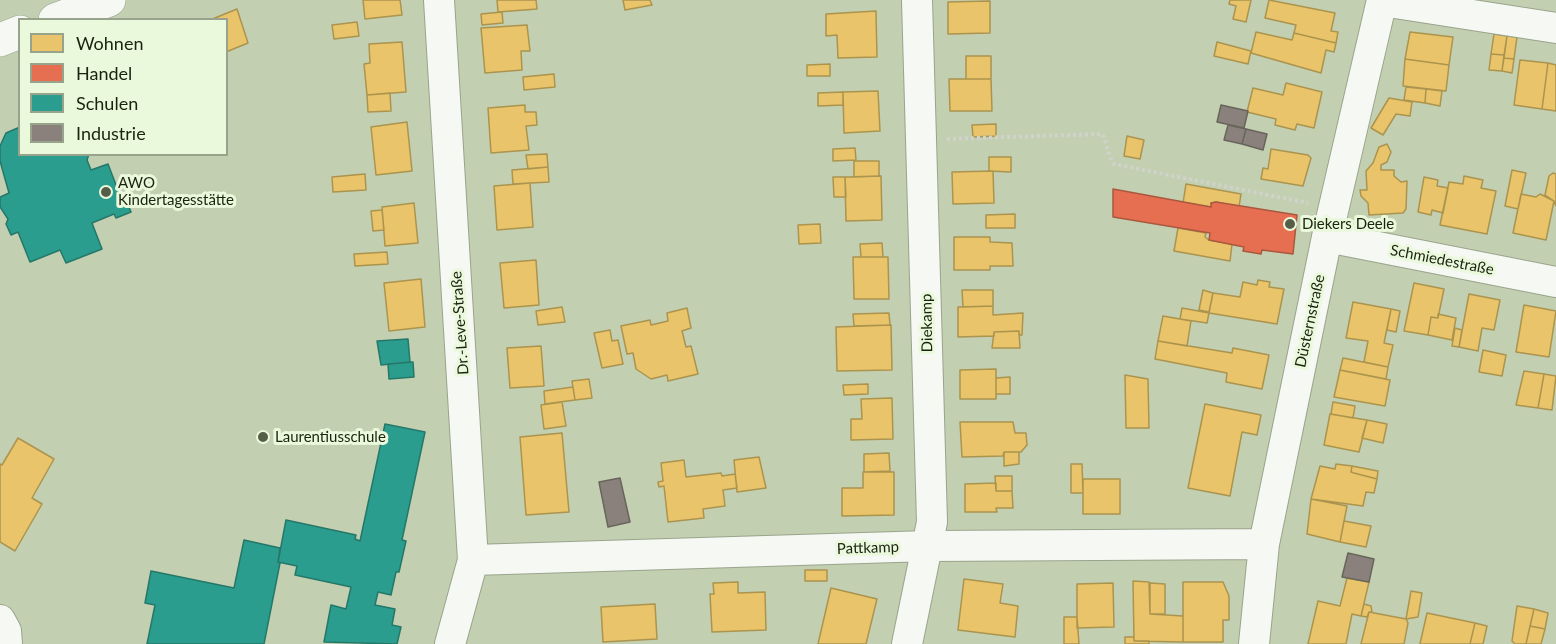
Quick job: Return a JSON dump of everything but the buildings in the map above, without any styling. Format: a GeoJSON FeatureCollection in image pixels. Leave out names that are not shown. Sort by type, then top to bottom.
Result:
{"type":"FeatureCollection","features":[{"type":"Feature","properties":{"kind":"street"},"geometry":{"type":"LineString","coordinates":[[60,18],[109,0]]}},
{"type":"Feature","properties":{"kind":"street","name":"Dr.-Leve-Straße"},"geometry":{"type":"LineString","coordinates":[[439,0],[473,560],[450,644]]}},
{"type":"Feature","properties":{"kind":"street","name":"Diekamp"},"geometry":{"type":"LineString","coordinates":[[907,644],[929,546],[932,522],[917,0]]}},
{"type":"Feature","properties":{"kind":"street"},"geometry":{"type":"LineString","coordinates":[[1382,1],[1556,28]]}},
{"type":"Feature","properties":{"kind":"street","name":"Düsternstraße"},"geometry":{"type":"LineString","coordinates":[[1254,644],[1264,544],[1327,237],[1382,1]]}},
{"type":"Feature","properties":{"kind":"street","name":"Schmiedestraße"},"geometry":{"type":"LineString","coordinates":[[1327,237],[1556,282]]}},
{"type":"Feature","properties":{"kind":"street","name":"Pattkamp"},"geometry":{"type":"LineString","coordinates":[[473,560],[929,546],[1264,544]]}},
{"type":"Feature","properties":{"kind":"street"},"geometry":{"type":"LineString","coordinates":[[0,620],[6,631],[7,644]]}},
{"type":"Feature","properties":{"kind":"path"},"geometry":{"type":"LineString","coordinates":[[922,140],[1102,134],[1107,143],[1109,158],[1114,164],[1335,208]]}},
{"type":"Feature","properties":{"kind":"place","name":"AWO Kindertagesstätte"},"geometry":{"type":"Point","coordinates":[106,192]}},
{"type":"Feature","properties":{"kind":"place","name":"Diekers Deele"},"geometry":{"type":"Point","coordinates":[1290,224]}},
{"type":"Feature","properties":{"kind":"place","name":"Laurentiusschule"},"geometry":{"type":"Point","coordinates":[263,437]}}]}
